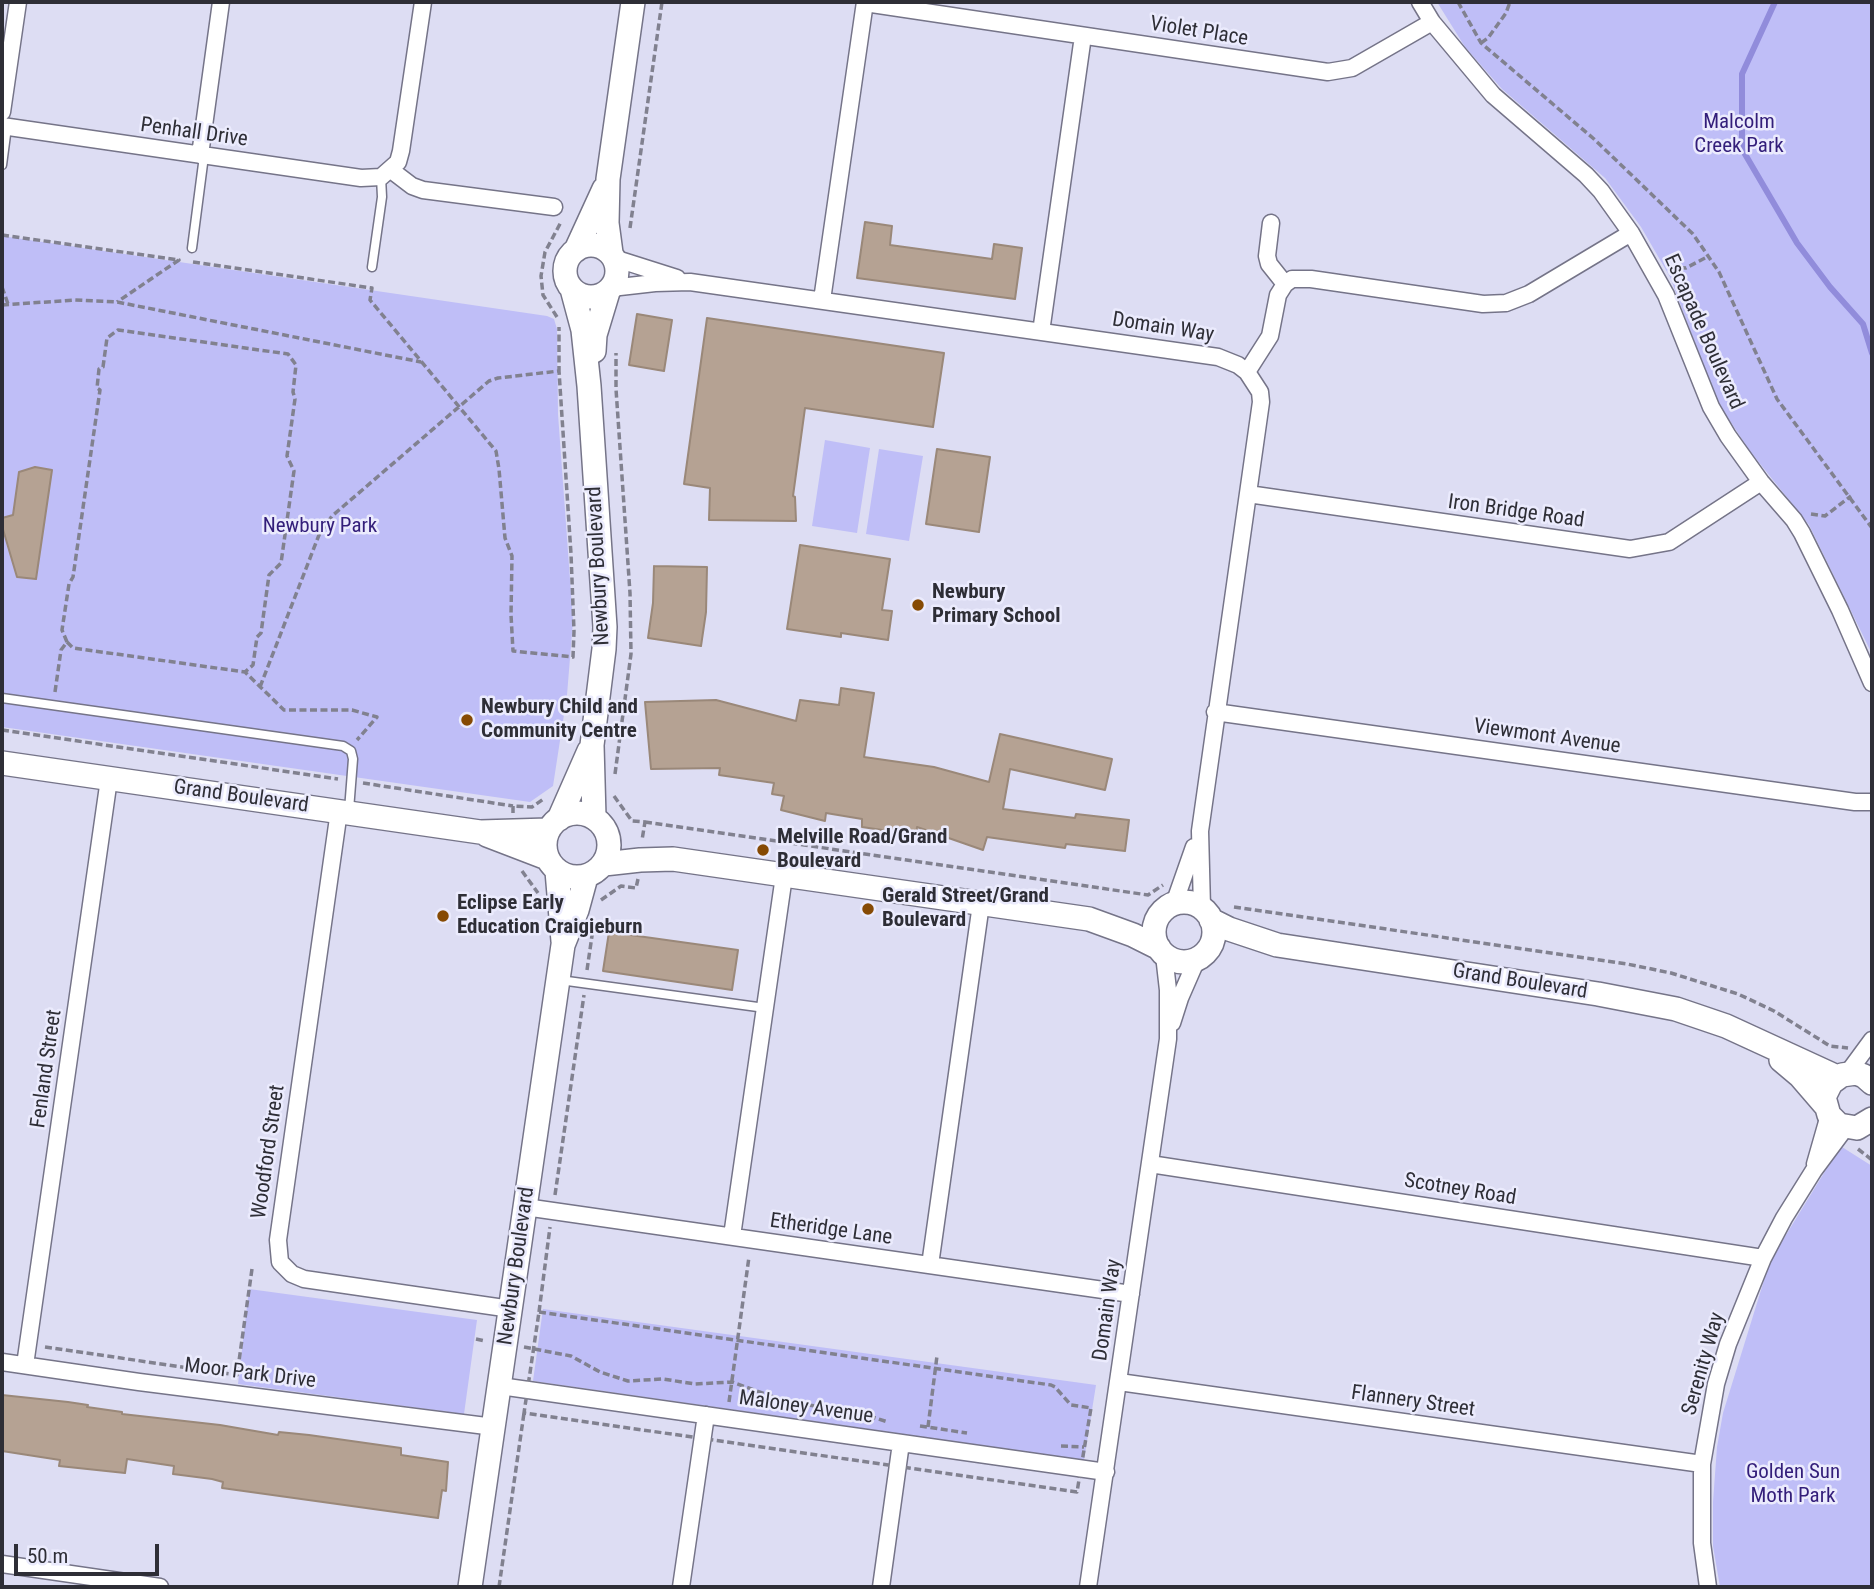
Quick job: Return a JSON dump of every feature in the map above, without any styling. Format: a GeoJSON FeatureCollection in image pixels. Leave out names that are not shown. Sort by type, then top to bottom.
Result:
{"type":"FeatureCollection","features":[{"type":"Feature","properties":{"kind":"street"},"geometry":{"type":"LineString","coordinates":[[4,122],[18,2]]}},
{"type":"Feature","properties":{"kind":"street"},"geometry":{"type":"LineString","coordinates":[[202,155],[221,2]]}},
{"type":"Feature","properties":{"kind":"street"},"geometry":{"type":"LineString","coordinates":[[423,2],[403,145],[398,162],[386,174],[423,190],[554,207]]}},
{"type":"Feature","properties":{"kind":"street"},"geometry":{"type":"LineString","coordinates":[[608,179],[565,268],[565,277],[572,289],[586,297],[597,296],[609,290],[618,273],[607,228],[608,179],[634,2]]}},
{"type":"Feature","properties":{"kind":"street","name":"Escapade Boulevard"},"geometry":{"type":"LineString","coordinates":[[1420,2],[1432,22],[1493,95],[1593,183],[1631,233],[1654,271],[1710,407],[1761,482],[1794,520],[1817,561],[1872,683]]}},
{"type":"Feature","properties":{"kind":"street"},"geometry":{"type":"LineString","coordinates":[[822,300],[865,3]]}},
{"type":"Feature","properties":{"kind":"street","name":"Violet Place"},"geometry":{"type":"LineString","coordinates":[[865,3],[1338,72],[1352,68],[1432,22]]}},
{"type":"Feature","properties":{"kind":"street"},"geometry":{"type":"LineString","coordinates":[[1041,332],[1083,36]]}},
{"type":"Feature","properties":{"kind":"street","name":"Penhall Drive"},"geometry":{"type":"LineString","coordinates":[[4,122],[361,178],[386,174]]}},
{"type":"Feature","properties":{"kind":"street"},"geometry":{"type":"LineString","coordinates":[[1271,223],[1267,256],[1269,264],[1285,284]]}},
{"type":"Feature","properties":{"kind":"street"},"geometry":{"type":"LineString","coordinates":[[1090,919],[1133,934],[1180,962],[1202,955],[1213,936],[1213,912],[1199,867],[1200,831],[1261,402],[1260,392],[1248,372],[1270,336],[1278,295],[1285,284],[1292,279],[1311,279],[1483,304],[1506,303],[1529,294],[1631,233]]}},
{"type":"Feature","properties":{"kind":"street"},"geometry":{"type":"LineString","coordinates":[[576,250],[591,245],[602,247],[613,256]]}},
{"type":"Feature","properties":{"kind":"street","name":"Domain Way"},"geometry":{"type":"LineString","coordinates":[[613,256],[690,282]]}},
{"type":"Feature","properties":{"kind":"street","name":"Domain Way"},"geometry":{"type":"LineString","coordinates":[[609,290],[655,283],[690,282],[1217,357],[1248,372]]}},
{"type":"Feature","properties":{"kind":"street","name":"Newbury Boulevard"},"geometry":{"type":"LineString","coordinates":[[572,289],[583,330],[589,386],[605,627],[592,745],[594,817]]}},
{"type":"Feature","properties":{"kind":"street","name":"Newbury Boulevard"},"geometry":{"type":"LineString","coordinates":[[589,386],[596,335],[609,290]]}},
{"type":"Feature","properties":{"kind":"street","name":"Iron Bridge Road"},"geometry":{"type":"LineString","coordinates":[[1248,494],[1630,550],[1669,542],[1761,482]]}},
{"type":"Feature","properties":{"kind":"street","name":"Viewmont Avenue"},"geometry":{"type":"LineString","coordinates":[[1216,712],[1855,802],[1872,802]]}},
{"type":"Feature","properties":{"kind":"street","name":"Newbury Boulevard"},"geometry":{"type":"LineString","coordinates":[[554,825],[592,745]]}},
{"type":"Feature","properties":{"kind":"street","name":"Grand Boulevard"},"geometry":{"type":"LineString","coordinates":[[2,763],[481,832],[554,825]]}},
{"type":"Feature","properties":{"kind":"street","name":"Fenland Street"},"geometry":{"type":"LineString","coordinates":[[25,1365],[109,779]]}},
{"type":"Feature","properties":{"kind":"street","name":"Woodford Street"},"geometry":{"type":"LineString","coordinates":[[344,812],[278,1240],[280,1262],[292,1274],[304,1279],[511,1309]]}},
{"type":"Feature","properties":{"kind":"street"},"geometry":{"type":"LineString","coordinates":[[595,870],[610,846],[606,829],[594,817],[576,813],[554,825],[545,849],[552,864],[576,878],[595,870],[640,860],[673,859]]}},
{"type":"Feature","properties":{"kind":"street"},"geometry":{"type":"LineString","coordinates":[[1161,952],[1154,934],[1157,919],[1172,901],[1200,831]]}},
{"type":"Feature","properties":{"kind":"street","name":"Grand Boulevard"},"geometry":{"type":"LineString","coordinates":[[481,832],[552,864]]}},
{"type":"Feature","properties":{"kind":"street"},"geometry":{"type":"LineString","coordinates":[[608,837],[673,859],[1090,919],[1141,917],[1172,901],[1193,904],[1213,912]]}},
{"type":"Feature","properties":{"kind":"street","name":"Newbury Boulevard"},"geometry":{"type":"LineString","coordinates":[[552,864],[564,944]]}},
{"type":"Feature","properties":{"kind":"street","name":"Newbury Boulevard"},"geometry":{"type":"LineString","coordinates":[[470,1587],[564,944],[595,870]]}},
{"type":"Feature","properties":{"kind":"street"},"geometry":{"type":"LineString","coordinates":[[733,1236],[784,876]]}},
{"type":"Feature","properties":{"kind":"street"},"geometry":{"type":"LineString","coordinates":[[930,1265],[981,904]]}},
{"type":"Feature","properties":{"kind":"street","name":"Grand Boulevard"},"geometry":{"type":"LineString","coordinates":[[1213,912],[1245,936],[1277,946],[1649,1002],[1702,1018],[1842,1076],[1864,1076],[1872,1083]]}},
{"type":"Feature","properties":{"kind":"street","name":"Grand Boulevard"},"geometry":{"type":"LineString","coordinates":[[1202,955],[1243,947],[1277,946]]}},
{"type":"Feature","properties":{"kind":"street","name":"Domain Way"},"geometry":{"type":"LineString","coordinates":[[1161,952],[1168,990],[1168,1039]]}},
{"type":"Feature","properties":{"kind":"street","name":"Domain Way"},"geometry":{"type":"LineString","coordinates":[[1088,1587],[1168,1039],[1180,998],[1202,955]]}},
{"type":"Feature","properties":{"kind":"street","name":"Grand Boulevard"},"geometry":{"type":"LineString","coordinates":[[1758,1040],[1850,1121]]}},
{"type":"Feature","properties":{"kind":"street"},"geometry":{"type":"LineString","coordinates":[[1850,1121],[1827,1089],[1842,1076],[1872,1040]]}},
{"type":"Feature","properties":{"kind":"street","name":"Serenity Way"},"geometry":{"type":"LineString","coordinates":[[1708,1587],[1702,1543],[1702,1464],[1708,1423],[1724,1357],[1763,1258],[1814,1170],[1850,1121]]}},
{"type":"Feature","properties":{"kind":"street","name":"Scotney Road"},"geometry":{"type":"LineString","coordinates":[[1150,1164],[1763,1258]]}},
{"type":"Feature","properties":{"kind":"street","name":"Etheridge Lane"},"geometry":{"type":"LineString","coordinates":[[525,1207],[1131,1294]]}},
{"type":"Feature","properties":{"kind":"street","name":"Moor Park Drive"},"geometry":{"type":"LineString","coordinates":[[2,1362],[494,1427]]}},
{"type":"Feature","properties":{"kind":"street","name":"Flannery Street"},"geometry":{"type":"LineString","coordinates":[[1119,1382],[1702,1464]]}},
{"type":"Feature","properties":{"kind":"street","name":"Maloney Avenue"},"geometry":{"type":"LineString","coordinates":[[500,1386],[1106,1472]]}},
{"type":"Feature","properties":{"kind":"street"},"geometry":{"type":"LineString","coordinates":[[681,1587],[706,1415]]}},
{"type":"Feature","properties":{"kind":"street"},"geometry":{"type":"LineString","coordinates":[[881,1587],[901,1443]]}},
{"type":"Feature","properties":{"kind":"street"},"geometry":{"type":"LineString","coordinates":[[2,1564],[160,1587]]}},
{"type":"Feature","properties":{"kind":"lane"},"geometry":{"type":"LineString","coordinates":[[2,165],[4,122]]}},
{"type":"Feature","properties":{"kind":"lane"},"geometry":{"type":"LineString","coordinates":[[192,248],[202,155]]}},
{"type":"Feature","properties":{"kind":"lane"},"geometry":{"type":"LineString","coordinates":[[372,267],[386,174]]}},
{"type":"Feature","properties":{"kind":"lane"},"geometry":{"type":"LineString","coordinates":[[2,698],[334,744],[351,751],[353,759],[352,781],[344,812]]}},
{"type":"Feature","properties":{"kind":"lane"},"geometry":{"type":"LineString","coordinates":[[558,979],[765,1008]]}},
{"type":"Feature","properties":{"kind":"path"},"geometry":{"type":"LineString","coordinates":[[630,231],[662,2]]}},
{"type":"Feature","properties":{"kind":"path"},"geometry":{"type":"LineString","coordinates":[[1458,2],[1481,43],[1628,169],[1693,234],[1709,256],[1732,298],[1777,399],[1872,527]]}},
{"type":"Feature","properties":{"kind":"path"},"geometry":{"type":"LineString","coordinates":[[1481,43],[1489,38],[1510,2]]}},
{"type":"Feature","properties":{"kind":"path"},"geometry":{"type":"LineString","coordinates":[[2,235],[372,288],[370,300],[494,447],[498,460],[505,538],[512,556],[513,651],[573,657],[575,631],[559,371],[559,321]]}},
{"type":"Feature","properties":{"kind":"path"},"geometry":{"type":"LineString","coordinates":[[1654,271],[1667,267],[1686,268],[1709,256]]}},
{"type":"Feature","properties":{"kind":"path"},"geometry":{"type":"LineString","coordinates":[[117,302],[179,260]]}},
{"type":"Feature","properties":{"kind":"path"},"geometry":{"type":"LineString","coordinates":[[2,287],[8,304]]}},
{"type":"Feature","properties":{"kind":"path"},"geometry":{"type":"LineString","coordinates":[[2,305],[75,300],[117,302],[422,362]]}},
{"type":"Feature","properties":{"kind":"path"},"geometry":{"type":"LineString","coordinates":[[245,672],[253,665],[257,637],[261,633],[269,575],[281,563],[294,471],[287,456],[295,398],[292,392],[296,365],[288,354],[118,330],[107,338],[103,367],[99,369],[97,388],[100,390],[93,442],[73,577],[69,584],[62,630],[67,642],[73,648],[245,672],[284,710],[352,710],[376,717],[360,735],[351,751]]}},
{"type":"Feature","properties":{"kind":"path"},"geometry":{"type":"LineString","coordinates":[[614,783],[631,654],[616,346]]}},
{"type":"Feature","properties":{"kind":"path"},"geometry":{"type":"LineString","coordinates":[[260,687],[326,524],[489,381],[559,371]]}},
{"type":"Feature","properties":{"kind":"path"},"geometry":{"type":"LineString","coordinates":[[1794,520],[1810,513],[1825,516],[1851,496]]}},
{"type":"Feature","properties":{"kind":"path"},"geometry":{"type":"LineString","coordinates":[[53,705],[61,650],[67,642]]}},
{"type":"Feature","properties":{"kind":"path"},"geometry":{"type":"LineString","coordinates":[[2,730],[513,806]]}},
{"type":"Feature","properties":{"kind":"path"},"geometry":{"type":"LineString","coordinates":[[645,822],[1148,895],[1166,883],[1172,901]]}},
{"type":"Feature","properties":{"kind":"path"},"geometry":{"type":"LineString","coordinates":[[1213,912],[1627,964],[1671,973],[1738,994],[1774,1011],[1830,1046]]}},
{"type":"Feature","properties":{"kind":"path"},"geometry":{"type":"LineString","coordinates":[[499,1587],[594,925]]}},
{"type":"Feature","properties":{"kind":"path"},"geometry":{"type":"LineString","coordinates":[[727,1418],[750,1250]]}},
{"type":"Feature","properties":{"kind":"path"},"geometry":{"type":"LineString","coordinates":[[28,1345],[237,1375],[252,1269]]}},
{"type":"Feature","properties":{"kind":"path"},"geometry":{"type":"LineString","coordinates":[[524,1413],[1077,1492],[1081,1469],[1090,1408],[1071,1405],[1055,1387],[539,1312]]}},
{"type":"Feature","properties":{"kind":"path"},"geometry":{"type":"LineString","coordinates":[[476,1339],[571,1356],[600,1372],[628,1381],[663,1379],[695,1384],[732,1382],[793,1404],[844,1408],[895,1423]]}},
{"type":"Feature","properties":{"kind":"path"},"geometry":{"type":"LineString","coordinates":[[925,1446],[937,1356]]}},
{"type":"Feature","properties":{"kind":"path"},"geometry":{"type":"LineString","coordinates":[[915,1426],[977,1435]]}},
{"type":"Feature","properties":{"kind":"path"},"geometry":{"type":"LineString","coordinates":[[1051,1446],[1084,1447]]}},
{"type":"Feature","properties":{"kind":"green space","name":"Malcolm Creek Park"},"geometry":{"type":"Polygon","coordinates":[[[1437,2],[1872,2],[1872,654],[1809,525],[1749,450],[1717,401],[1670,277],[1641,227],[1605,178],[1502,89],[1465,47],[1437,2]]]}},
{"type":"Feature","properties":{"kind":"green space","name":"Newbury Park"},"geometry":{"type":"Polygon","coordinates":[[[2,236],[554,319],[557,329],[558,414],[573,621],[567,695],[553,786],[530,802],[2,727],[2,236]]]}},
{"type":"Feature","properties":{"kind":"green space"},"geometry":{"type":"Polygon","coordinates":[[[825,440],[870,448],[857,533],[812,526],[825,440]]]}},
{"type":"Feature","properties":{"kind":"green space"},"geometry":{"type":"Polygon","coordinates":[[[879,449],[923,456],[909,541],[866,534],[879,449]]]}},
{"type":"Feature","properties":{"kind":"green space","name":"Golden Sun Moth Park"},"geometry":{"type":"Polygon","coordinates":[[[1842,1147],[1872,1166],[1872,1587],[1720,1587],[1713,1546],[1713,1502],[1717,1447],[1723,1413],[1770,1261],[1842,1147]]]}},
{"type":"Feature","properties":{"kind":"green space"},"geometry":{"type":"Polygon","coordinates":[[[249,1289],[477,1320],[464,1414],[238,1384],[249,1289]]]}},
{"type":"Feature","properties":{"kind":"green space"},"geometry":{"type":"Polygon","coordinates":[[[543,1309],[1096,1385],[1084,1460],[533,1381],[543,1309]]]}},
{"type":"Feature","properties":{"kind":"building"},"geometry":{"type":"Polygon","coordinates":[[[865,222],[892,226],[890,245],[992,259],[994,244],[1022,248],[1015,299],[857,278],[865,222]]]}},
{"type":"Feature","properties":{"kind":"building"},"geometry":{"type":"Polygon","coordinates":[[[637,314],[672,320],[664,371],[629,365],[637,314]]]}},
{"type":"Feature","properties":{"kind":"building"},"geometry":{"type":"Polygon","coordinates":[[[707,318],[944,353],[933,427],[805,408],[793,496],[796,521],[709,520],[710,488],[684,484],[707,318]]]}},
{"type":"Feature","properties":{"kind":"building"},"geometry":{"type":"Polygon","coordinates":[[[937,449],[990,457],[979,532],[926,524],[937,449]]]}},
{"type":"Feature","properties":{"kind":"building"},"geometry":{"type":"Polygon","coordinates":[[[35,467],[52,470],[36,579],[17,577],[2,526],[2,518],[13,515],[19,472],[35,467]]]}},
{"type":"Feature","properties":{"kind":"building"},"geometry":{"type":"Polygon","coordinates":[[[800,545],[890,559],[882,610],[892,611],[888,640],[841,633],[841,637],[787,629],[800,545]]]}},
{"type":"Feature","properties":{"kind":"building"},"geometry":{"type":"Polygon","coordinates":[[[654,566],[707,567],[706,612],[701,646],[648,638],[654,566]]]}},
{"type":"Feature","properties":{"kind":"building"},"geometry":{"type":"Polygon","coordinates":[[[841,688],[874,693],[864,757],[934,767],[989,782],[1000,734],[1112,759],[1105,790],[1010,769],[1003,809],[1075,818],[1076,814],[1129,820],[1125,851],[1066,844],[1065,848],[987,837],[983,850],[917,827],[916,835],[862,827],[862,819],[826,813],[825,821],[781,810],[784,796],[772,794],[774,783],[719,775],[720,768],[651,769],[645,702],[716,700],[796,721],[800,700],[839,705],[841,688]]]}},
{"type":"Feature","properties":{"kind":"building"},"geometry":{"type":"Polygon","coordinates":[[[609,932],[738,950],[732,990],[603,971],[609,932]]]}},
{"type":"Feature","properties":{"kind":"building"},"geometry":{"type":"Polygon","coordinates":[[[2,1395],[68,1402],[122,1414],[220,1425],[278,1435],[279,1432],[309,1435],[401,1448],[401,1455],[448,1462],[446,1491],[442,1490],[438,1518],[222,1488],[223,1482],[173,1474],[174,1466],[127,1459],[125,1473],[59,1466],[60,1460],[2,1451],[2,1395]]]}},
{"type":"Feature","properties":{"kind":"waterway"},"geometry":{"type":"LineString","coordinates":[[1775,2],[1742,74],[1742,149],[1797,243],[1830,287],[1863,324],[1872,353]]}},
{"type":"Feature","properties":{"kind":"place","name":"Newbury Primary School"},"geometry":{"type":"Point","coordinates":[918,605]}},
{"type":"Feature","properties":{"kind":"place","name":"Newbury Child and Community Centre"},"geometry":{"type":"Point","coordinates":[467,720]}},
{"type":"Feature","properties":{"kind":"place","name":"Melville Road/Grand Boulevard"},"geometry":{"type":"Point","coordinates":[763,850]}},
{"type":"Feature","properties":{"kind":"place","name":"Gerald Street/Grand Boulevard"},"geometry":{"type":"Point","coordinates":[868,909]}},
{"type":"Feature","properties":{"kind":"place","name":"Eclipse Early Education Craigieburn"},"geometry":{"type":"Point","coordinates":[443,916]}}]}
